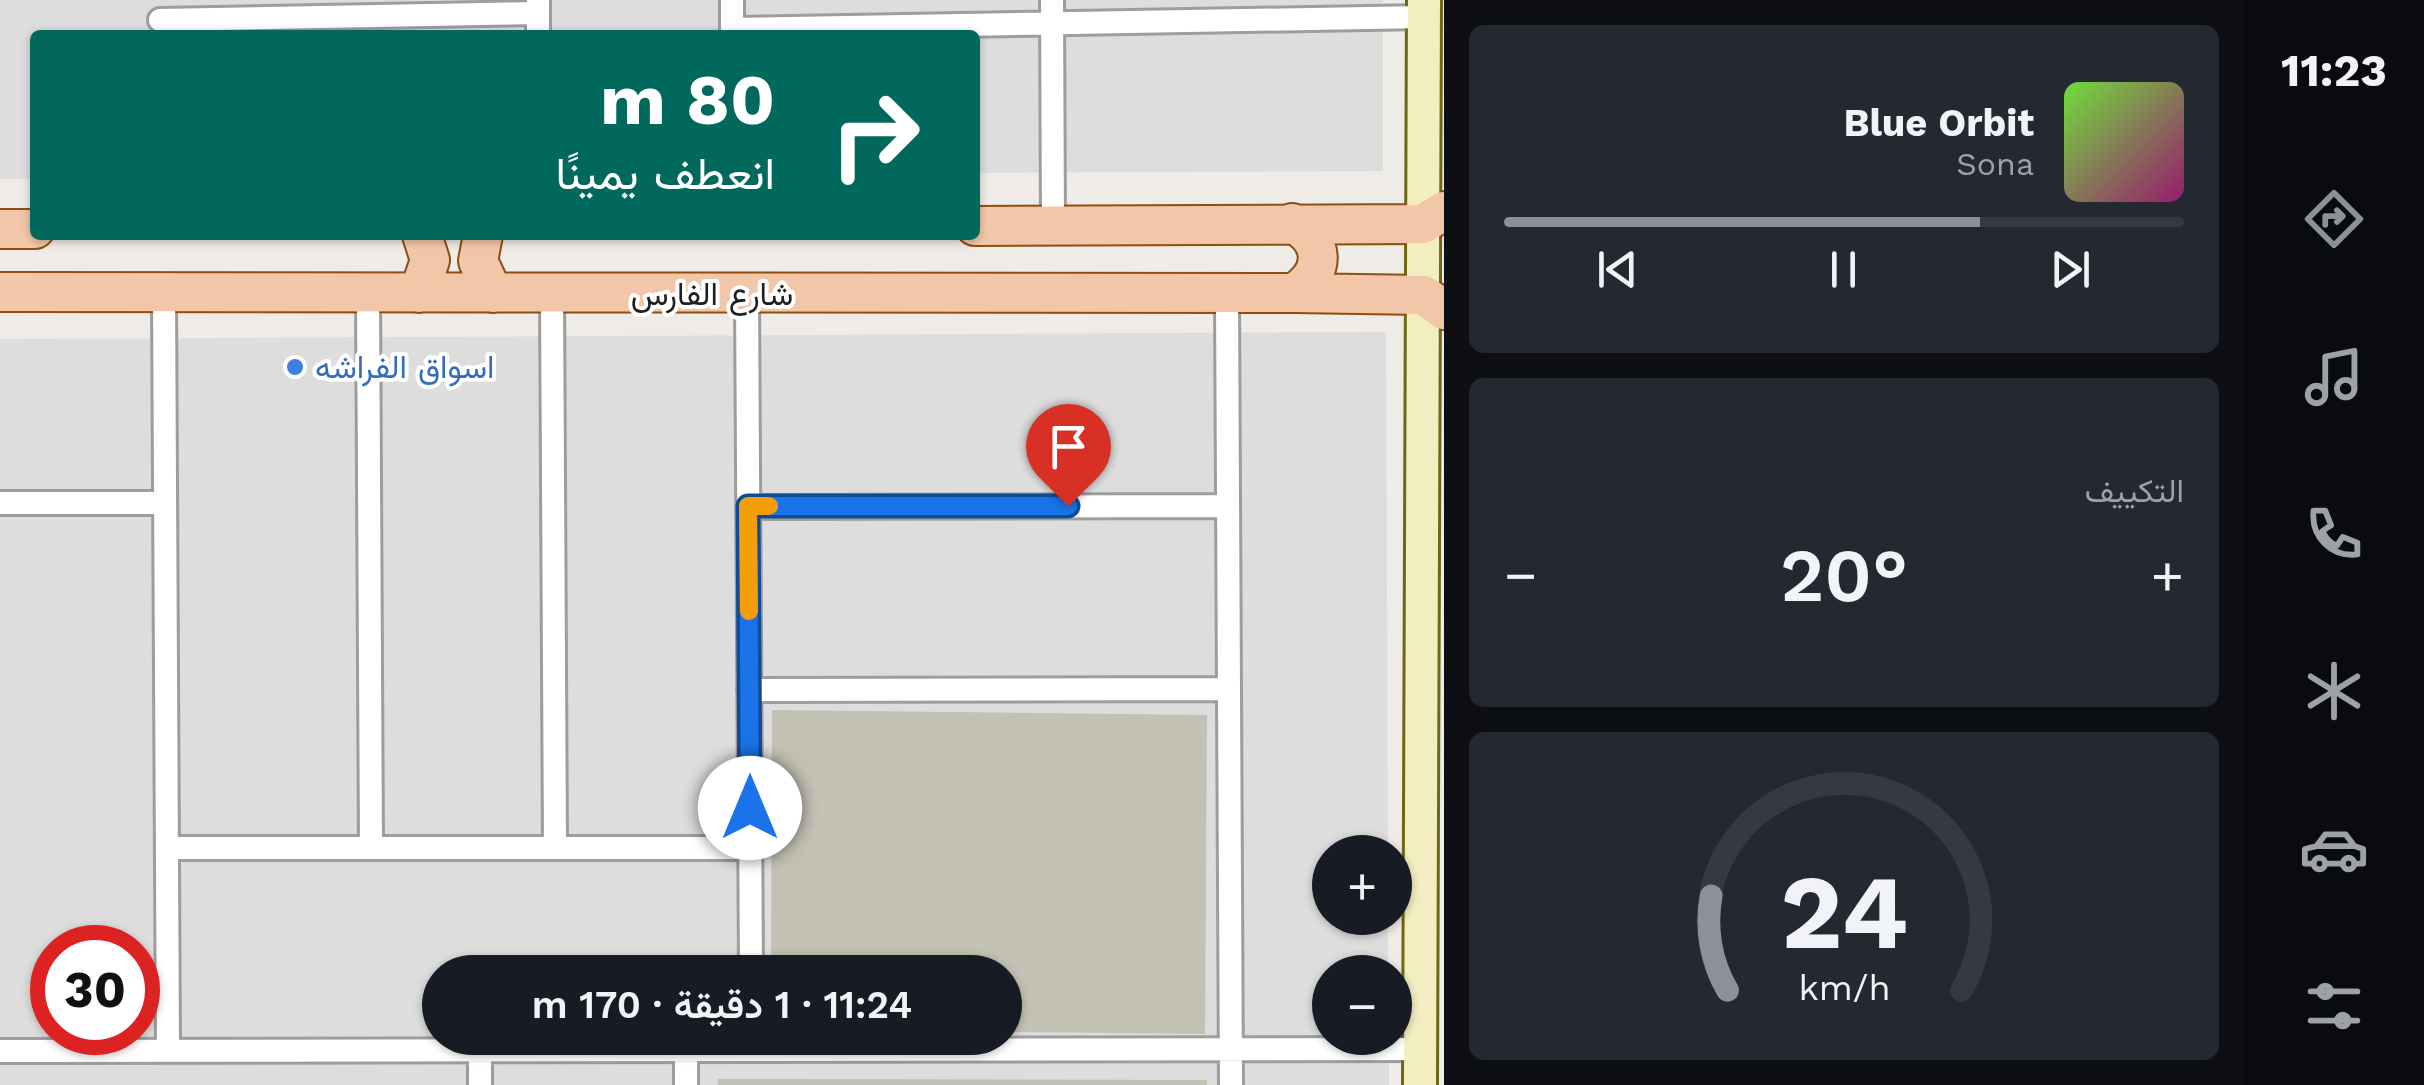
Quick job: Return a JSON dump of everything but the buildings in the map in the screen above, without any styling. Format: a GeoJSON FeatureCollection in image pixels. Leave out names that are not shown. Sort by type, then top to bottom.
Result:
{"type":"FeatureCollection","features":[{"type":"Feature","properties":{"kind":"main road"},"geometry":{"type":"LineString","coordinates":[[980,226],[1434,218]]}},
{"type":"Feature","properties":{"kind":"main road"},"geometry":{"type":"LineString","coordinates":[[1292,223],[1309,232],[1318,248],[1318,267],[1310,283],[1294,293]]}},
{"type":"Feature","properties":{"kind":"main road"},"geometry":{"type":"LineString","coordinates":[[0,229],[30,228]]}},
{"type":"Feature","properties":{"kind":"main road"},"geometry":{"type":"LineString","coordinates":[[419,293],[430,260],[424,240]]}},
{"type":"Feature","properties":{"kind":"main road"},"geometry":{"type":"LineString","coordinates":[[482,240],[478,261],[493,293]]}},
{"type":"Feature","properties":{"kind":"main road","name":"شارع الفارس"},"geometry":{"type":"LineString","coordinates":[[0,292],[1294,293],[1434,303]]}},
{"type":"Feature","properties":{"kind":"street"},"geometry":{"type":"LineString","coordinates":[[732,0],[732,30]]}},
{"type":"Feature","properties":{"kind":"street"},"geometry":{"type":"LineString","coordinates":[[1052,0],[1053,226]]}},
{"type":"Feature","properties":{"kind":"street"},"geometry":{"type":"LineString","coordinates":[[812,30],[1424,9],[1434,303],[1420,1085]]}},
{"type":"Feature","properties":{"kind":"street"},"geometry":{"type":"LineString","coordinates":[[160,18],[538,16]]}},
{"type":"Feature","properties":{"kind":"street"},"geometry":{"type":"LineString","coordinates":[[164,292],[168,1050]]}},
{"type":"Feature","properties":{"kind":"street"},"geometry":{"type":"LineString","coordinates":[[368,293],[371,848]]}},
{"type":"Feature","properties":{"kind":"street"},"geometry":{"type":"LineString","coordinates":[[552,293],[554,848]]}},
{"type":"Feature","properties":{"kind":"street"},"geometry":{"type":"LineString","coordinates":[[747,294],[751,955]]}},
{"type":"Feature","properties":{"kind":"street"},"geometry":{"type":"LineString","coordinates":[[1227,295],[1232,1085]]}},
{"type":"Feature","properties":{"kind":"street"},"geometry":{"type":"LineString","coordinates":[[0,502],[165,502]]}},
{"type":"Feature","properties":{"kind":"street"},"geometry":{"type":"LineString","coordinates":[[748,506],[1228,506]]}},
{"type":"Feature","properties":{"kind":"street"},"geometry":{"type":"LineString","coordinates":[[750,690],[1229,689]]}},
{"type":"Feature","properties":{"kind":"street"},"geometry":{"type":"LineString","coordinates":[[168,848],[750,848]]}},
{"type":"Feature","properties":{"kind":"street"},"geometry":{"type":"LineString","coordinates":[[1022,1047],[1420,1049]]}},
{"type":"Feature","properties":{"kind":"street"},"geometry":{"type":"LineString","coordinates":[[0,1051],[422,1050]]}},
{"type":"Feature","properties":{"kind":"street"},"geometry":{"type":"LineString","coordinates":[[480,1055],[480,1085]]}},
{"type":"Feature","properties":{"kind":"street"},"geometry":{"type":"LineString","coordinates":[[686,1055],[686,1085]]}},
{"type":"Feature","properties":{"kind":"shaded area"},"geometry":{"type":"Polygon","coordinates":[[[0,0],[1383,0],[1383,171],[980,173],[980,30],[30,30],[30,179],[0,179],[0,0]]]}},
{"type":"Feature","properties":{"kind":"shaded area"},"geometry":{"type":"Polygon","coordinates":[[[1386,332],[1388,835],[1312,835],[1312,935],[1388,935],[1388,955],[1312,955],[1312,1055],[1389,1055],[1389,1085],[0,1085],[0,339],[1386,332]]]}},
{"type":"Feature","properties":{"kind":"shaded area"},"geometry":{"type":"Polygon","coordinates":[[[772,710],[1207,715],[1205,1034],[1022,1032],[1022,955],[771,955],[772,710]]]}},
{"type":"Feature","properties":{"kind":"shaded area"},"geometry":{"type":"Polygon","coordinates":[[[718,1079],[1207,1080],[1207,1085],[718,1085],[718,1079]]]}},
{"type":"Feature","properties":{"kind":"slow traffic"},"geometry":{"type":"LineString","coordinates":[[749,611],[748,506],[769,506]]}},
{"type":"Feature","properties":{"kind":"place","name":"اسواق الفراشه"},"geometry":{"type":"Point","coordinates":[295,367]}},
{"type":"Feature","properties":{"kind":"route"},"geometry":{"type":"LineString","coordinates":[[750,808],[748,506],[1068,506]]}}]}
